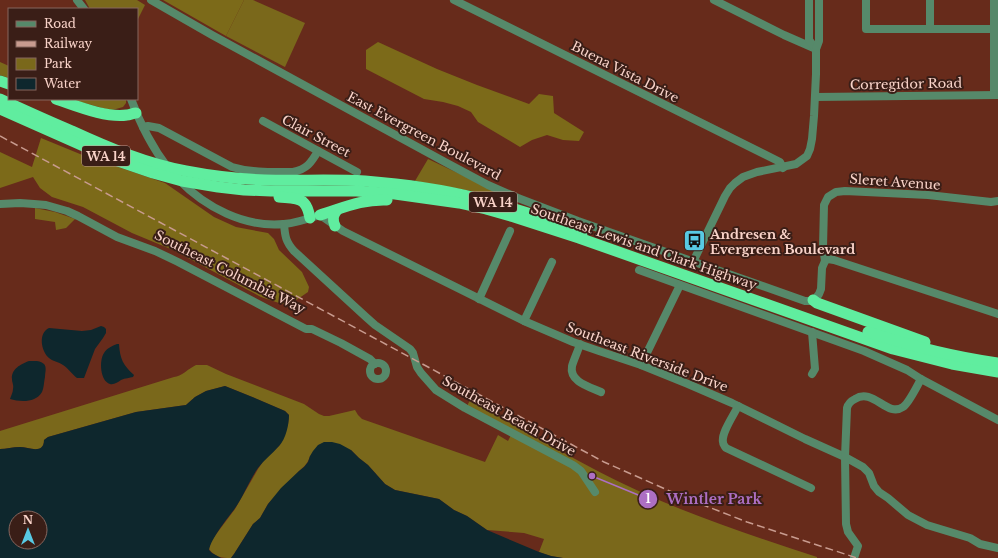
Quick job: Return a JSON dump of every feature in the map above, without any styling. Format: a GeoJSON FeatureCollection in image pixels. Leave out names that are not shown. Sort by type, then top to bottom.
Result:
{"type":"FeatureCollection","features":[{"type":"Feature","properties":{"kind":"highway","name":"Southeast Lewis and Clark Highway"},"geometry":{"type":"LineString","coordinates":[[0,99],[118,151],[184,171],[211,176],[264,180],[364,181],[411,186],[474,197],[540,216],[856,328],[929,350],[998,363]]}},
{"type":"Feature","properties":{"kind":"highway"},"geometry":{"type":"LineString","coordinates":[[59,100],[103,114],[127,115],[136,112]]}},
{"type":"Feature","properties":{"kind":"highway","name":"Southeast Lewis and Clark Highway"},"geometry":{"type":"LineString","coordinates":[[0,109],[108,157],[133,167],[170,178],[218,187],[271,191],[374,192],[416,196],[459,203],[514,217],[579,238],[894,349],[952,364],[998,372]]}},
{"type":"Feature","properties":{"kind":"highway"},"geometry":{"type":"LineString","coordinates":[[218,187],[255,195],[293,198],[300,200],[315,217],[358,202],[372,200],[438,204],[459,203]]}},
{"type":"Feature","properties":{"kind":"highway"},"geometry":{"type":"LineString","coordinates":[[335,226],[333,218],[337,210]]}},
{"type":"Feature","properties":{"kind":"highway"},"geometry":{"type":"LineString","coordinates":[[813,300],[827,307],[977,360]]}},
{"type":"Feature","properties":{"kind":"street","name":"East Evergreen Boulevard"},"geometry":{"type":"LineString","coordinates":[[151,0],[312,90],[488,185],[541,207],[693,262],[805,301],[813,300]]}},
{"type":"Feature","properties":{"kind":"street","name":"Buena Vista Drive"},"geometry":{"type":"LineString","coordinates":[[454,0],[780,162],[783,168]]}},
{"type":"Feature","properties":{"kind":"street"},"geometry":{"type":"LineString","coordinates":[[714,0],[784,35],[816,49]]}},
{"type":"Feature","properties":{"kind":"street"},"geometry":{"type":"LineString","coordinates":[[809,0],[810,40],[816,49]]}},
{"type":"Feature","properties":{"kind":"street"},"geometry":{"type":"LineString","coordinates":[[693,262],[725,196],[735,182],[743,177],[757,172],[783,168],[796,164],[807,156],[812,139],[816,49],[819,41],[819,0]]}},
{"type":"Feature","properties":{"kind":"street"},"geometry":{"type":"LineString","coordinates":[[866,0],[866,29],[996,29]]}},
{"type":"Feature","properties":{"kind":"street"},"geometry":{"type":"LineString","coordinates":[[930,0],[930,28]]}},
{"type":"Feature","properties":{"kind":"street"},"geometry":{"type":"LineString","coordinates":[[994,0],[996,29],[996,95]]}},
{"type":"Feature","properties":{"kind":"street","name":"Corregidor Road"},"geometry":{"type":"LineString","coordinates":[[815,97],[996,95]]}},
{"type":"Feature","properties":{"kind":"street"},"geometry":{"type":"LineString","coordinates":[[131,100],[142,127],[152,146],[170,172],[188,189],[210,204],[223,212],[245,220],[266,224],[284,224],[315,217]]}},
{"type":"Feature","properties":{"kind":"street","name":"Clair Street"},"geometry":{"type":"LineString","coordinates":[[264,121],[357,172]]}},
{"type":"Feature","properties":{"kind":"street"},"geometry":{"type":"LineString","coordinates":[[142,127],[148,126],[159,128],[232,168],[242,170],[299,171],[309,165],[318,151]]}},
{"type":"Feature","properties":{"kind":"street","name":"Sleret Avenue"},"geometry":{"type":"LineString","coordinates":[[813,300],[820,292],[822,268],[825,261],[823,247],[824,205],[828,197],[836,192],[875,192],[928,195],[998,202]]}},
{"type":"Feature","properties":{"kind":"street","name":"Southeast Columbia Way"},"geometry":{"type":"LineString","coordinates":[[0,200],[18,198],[45,200],[78,211],[118,232],[170,253],[308,325],[312,329],[365,356],[375,364]]}},
{"type":"Feature","properties":{"kind":"street","name":"Southeast Columbia Way"},"geometry":{"type":"LineString","coordinates":[[0,204],[20,203],[46,205],[67,211],[117,237],[165,256],[306,329],[312,329]]}},
{"type":"Feature","properties":{"kind":"street","name":"Southeast Riverside Drive"},"geometry":{"type":"LineString","coordinates":[[315,217],[524,321],[580,344],[641,365],[738,406],[805,439],[845,456],[866,470],[869,473],[874,486],[879,492],[908,515],[927,525],[970,538],[980,544],[998,548]]}},
{"type":"Feature","properties":{"kind":"street","name":"Southeast Beach Drive"},"geometry":{"type":"LineString","coordinates":[[284,224],[285,236],[289,246],[375,325],[410,348],[413,352],[420,373],[436,390],[465,408],[573,465],[581,471],[595,492]]}},
{"type":"Feature","properties":{"kind":"street"},"geometry":{"type":"LineString","coordinates":[[479,299],[510,231]]}},
{"type":"Feature","properties":{"kind":"street"},"geometry":{"type":"LineString","coordinates":[[825,261],[828,259],[834,260],[998,314]]}},
{"type":"Feature","properties":{"kind":"street"},"geometry":{"type":"LineString","coordinates":[[524,321],[552,262]]}},
{"type":"Feature","properties":{"kind":"street"},"geometry":{"type":"LineString","coordinates":[[639,270],[864,351],[892,363],[998,420]]}},
{"type":"Feature","properties":{"kind":"street"},"geometry":{"type":"LineString","coordinates":[[641,365],[680,285]]}},
{"type":"Feature","properties":{"kind":"street"},"geometry":{"type":"LineString","coordinates":[[812,332],[815,369],[812,374]]}},
{"type":"Feature","properties":{"kind":"street"},"geometry":{"type":"LineString","coordinates":[[580,344],[572,366],[573,374],[581,383],[601,392]]}},
{"type":"Feature","properties":{"kind":"street"},"geometry":{"type":"LineString","coordinates":[[854,558],[858,546],[848,532],[846,524],[845,456],[846,412],[848,404],[858,396],[863,396],[870,398],[892,410],[898,410],[904,407],[921,379]]}},
{"type":"Feature","properties":{"kind":"street"},"geometry":{"type":"LineString","coordinates":[[738,406],[723,439],[723,444],[726,448],[811,488]]}},
{"type":"Feature","properties":{"kind":"green space"},"geometry":{"type":"Polygon","coordinates":[[[85,0],[137,0],[145,5],[138,19],[138,8],[89,8],[85,0]]]}},
{"type":"Feature","properties":{"kind":"green space"},"geometry":{"type":"Polygon","coordinates":[[[244,0],[253,0],[305,23],[285,67],[226,36],[244,0]]]}},
{"type":"Feature","properties":{"kind":"green space"},"geometry":{"type":"Polygon","coordinates":[[[0,62],[8,66],[8,78],[0,75],[0,62]]]}},
{"type":"Feature","properties":{"kind":"green space"},"geometry":{"type":"Polygon","coordinates":[[[74,100],[126,100],[123,107],[110,110],[74,100]]]}},
{"type":"Feature","properties":{"kind":"green space"},"geometry":{"type":"Polygon","coordinates":[[[428,159],[515,200],[512,202],[477,192],[415,181],[428,159]]]}},
{"type":"Feature","properties":{"kind":"green space"},"geometry":{"type":"Polygon","coordinates":[[[35,208],[55,212],[75,219],[66,228],[56,230],[55,222],[35,219],[35,208]]]}},
{"type":"Feature","properties":{"kind":"green space"},"geometry":{"type":"Polygon","coordinates":[[[196,365],[207,365],[226,374],[304,404],[324,416],[355,410],[362,419],[485,462],[498,435],[508,441],[511,435],[465,410],[470,400],[584,464],[654,498],[714,522],[817,558],[563,558],[551,556],[539,552],[544,539],[524,533],[487,530],[439,499],[395,490],[385,484],[368,465],[351,450],[310,456],[305,466],[268,504],[260,518],[253,524],[231,558],[224,558],[214,554],[209,549],[211,541],[235,509],[264,460],[280,445],[288,424],[289,415],[285,411],[225,386],[206,391],[195,397],[186,405],[136,412],[48,437],[44,440],[42,447],[39,449],[20,447],[0,449],[0,431],[177,377],[196,365]]]}},
{"type":"Feature","properties":{"kind":"shaded area"},"geometry":{"type":"Polygon","coordinates":[[[163,0],[244,0],[226,36],[163,0]]]}},
{"type":"Feature","properties":{"kind":"shaded area"},"geometry":{"type":"Polygon","coordinates":[[[378,42],[437,69],[529,104],[539,94],[553,96],[554,113],[584,132],[579,141],[563,140],[547,135],[532,140],[520,147],[478,122],[471,112],[458,106],[424,99],[366,69],[366,50],[378,42]]]}},
{"type":"Feature","properties":{"kind":"shaded area"},"geometry":{"type":"Polygon","coordinates":[[[41,138],[80,154],[165,183],[214,217],[236,227],[268,233],[274,239],[279,250],[302,272],[309,287],[308,292],[289,305],[261,297],[173,250],[132,233],[83,207],[52,197],[40,188],[33,177],[0,188],[0,152],[32,167],[41,138]]]}},
{"type":"Feature","properties":{"kind":"water"},"geometry":{"type":"Polygon","coordinates":[[[101,326],[106,329],[106,333],[95,349],[84,378],[77,378],[65,366],[49,358],[44,351],[42,338],[43,334],[49,328],[82,331],[91,330],[101,326]]]}},
{"type":"Feature","properties":{"kind":"water"},"geometry":{"type":"Polygon","coordinates":[[[119,344],[120,354],[123,361],[134,375],[133,377],[110,384],[102,375],[101,360],[104,353],[111,346],[119,344]]]}},
{"type":"Feature","properties":{"kind":"water"},"geometry":{"type":"Polygon","coordinates":[[[29,361],[39,361],[45,365],[45,377],[42,392],[36,398],[28,401],[10,399],[13,388],[13,372],[20,365],[29,361]]]}},
{"type":"Feature","properties":{"kind":"water"},"geometry":{"type":"Polygon","coordinates":[[[225,386],[285,411],[289,415],[287,431],[284,439],[258,468],[237,506],[219,530],[210,546],[209,550],[221,558],[0,558],[0,449],[20,447],[39,449],[43,445],[44,440],[48,437],[136,412],[186,405],[195,397],[206,391],[225,386]]]}},
{"type":"Feature","properties":{"kind":"water"},"geometry":{"type":"Polygon","coordinates":[[[324,442],[340,444],[351,450],[368,465],[385,484],[395,490],[439,499],[487,530],[539,552],[563,558],[231,558],[253,524],[260,518],[268,504],[281,488],[304,467],[318,445],[324,442]]]}},
{"type":"Feature","properties":{"kind":"railway"},"geometry":{"type":"LineString","coordinates":[[0,136],[604,462],[688,499],[747,522],[857,558]]}},
{"type":"Feature","properties":{"kind":"place","name":"Andresen & Evergreen Boulevard"},"geometry":{"type":"Point","coordinates":[695,241]}},
{"type":"Feature","properties":{"kind":"place","name":"Wintler Park"},"geometry":{"type":"Point","coordinates":[592,476]}}]}
